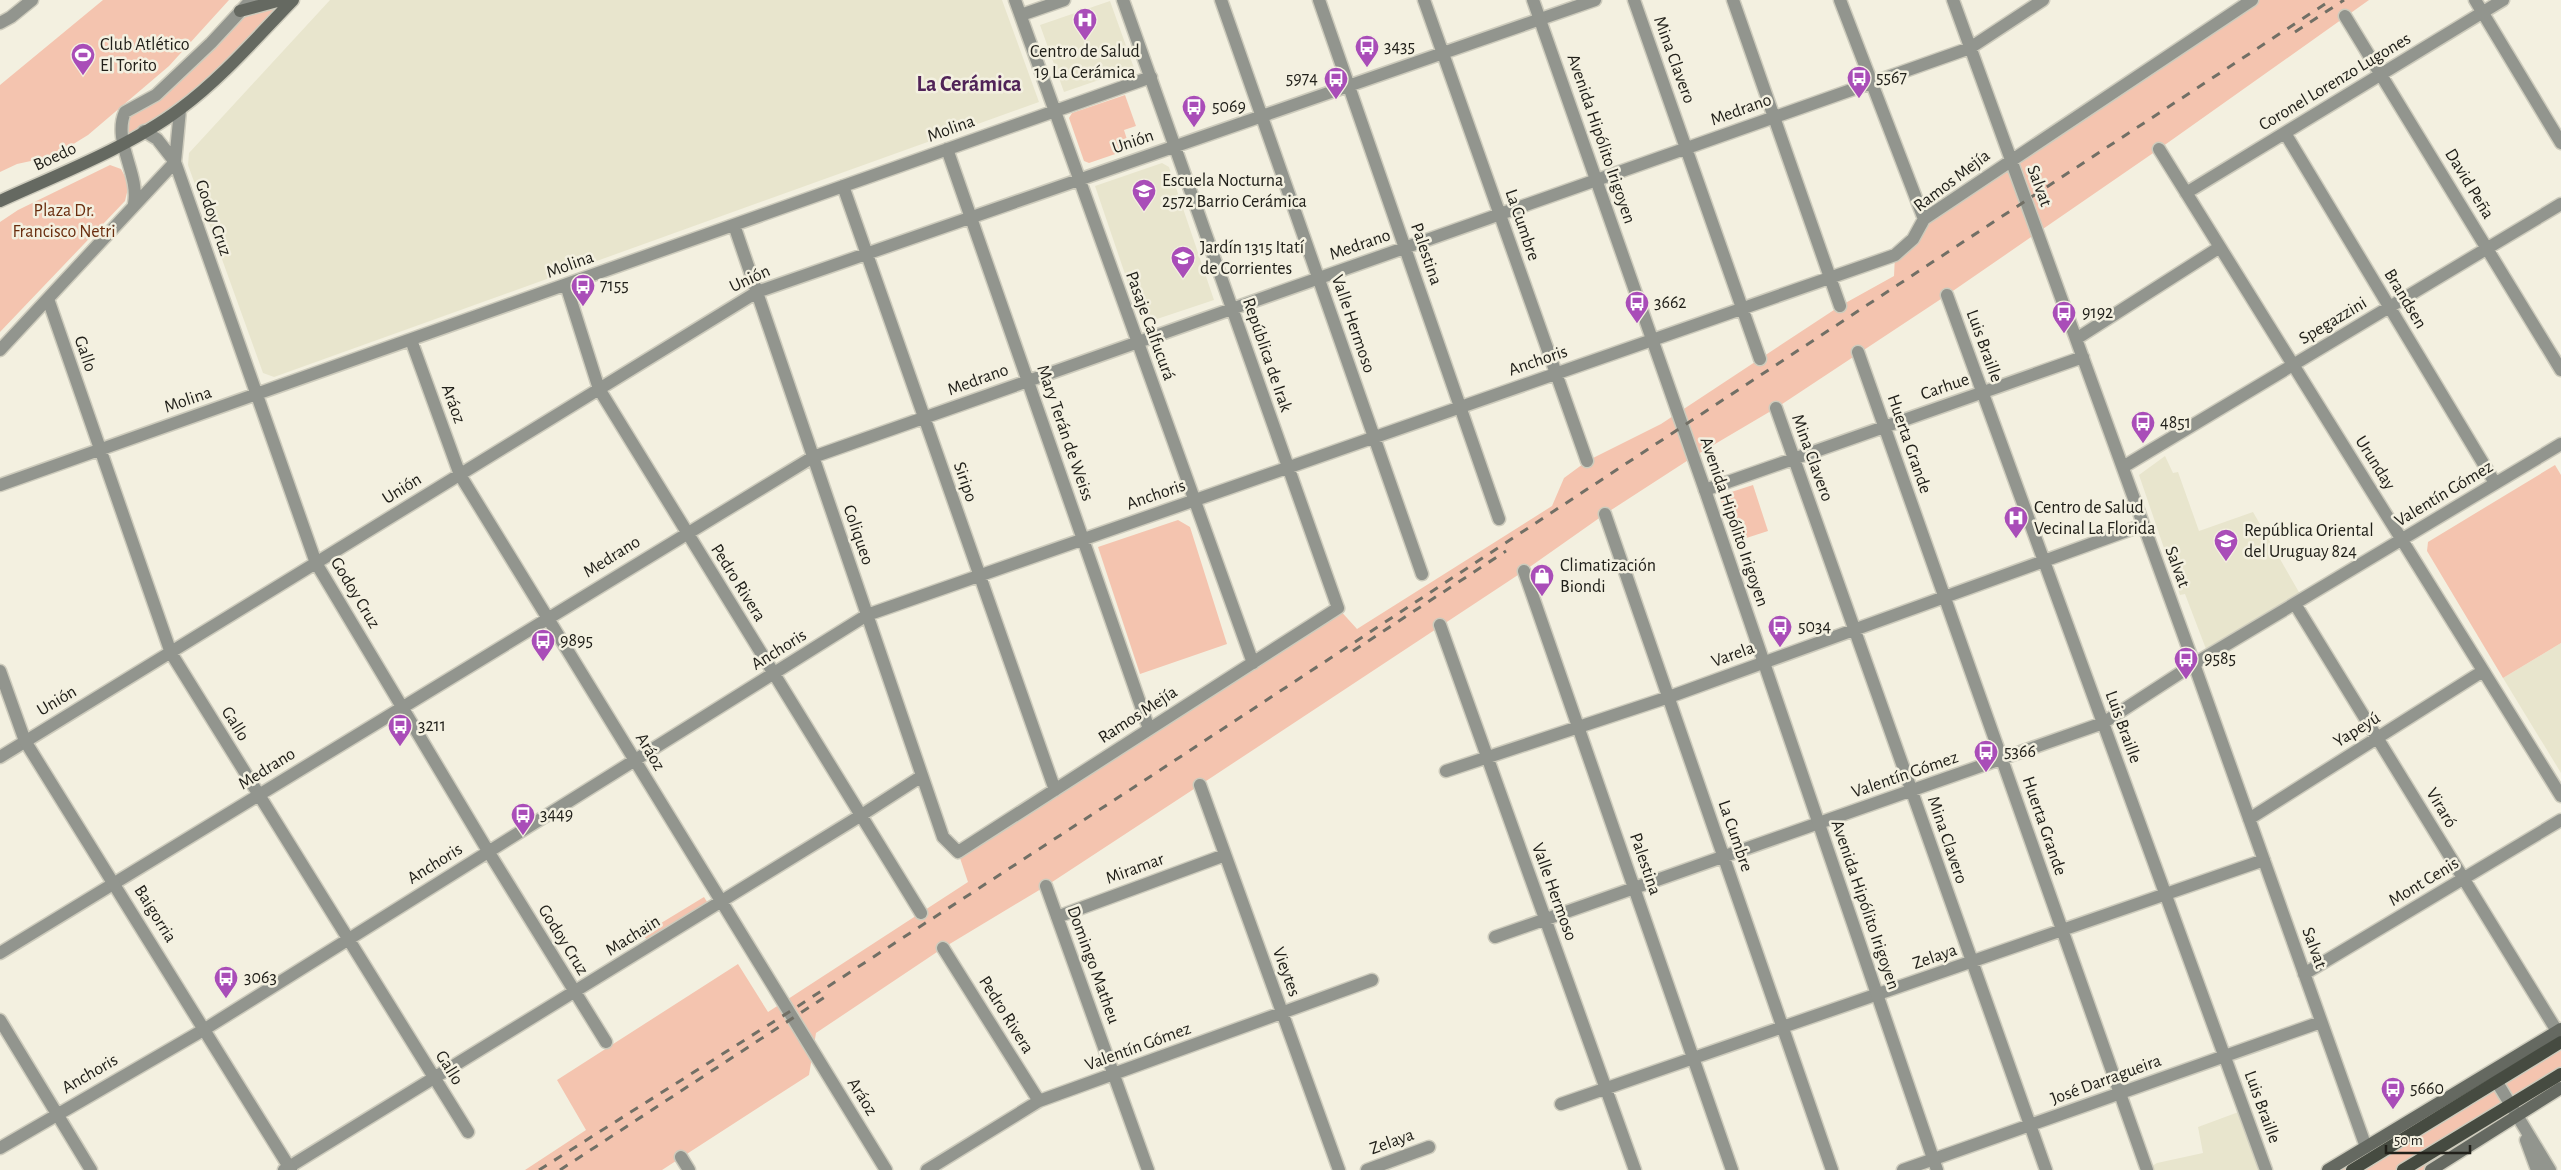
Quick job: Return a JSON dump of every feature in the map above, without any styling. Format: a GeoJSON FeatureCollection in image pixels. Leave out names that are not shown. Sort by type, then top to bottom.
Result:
{"type":"FeatureCollection","features":[{"type":"Feature","properties":{"kind":"main road"},"geometry":{"type":"LineString","coordinates":[[240,11],[281,0]]}},
{"type":"Feature","properties":{"kind":"main road","name":"Boedo"},"geometry":{"type":"LineString","coordinates":[[0,201],[72,169],[180,110],[221,74],[293,0]]}},
{"type":"Feature","properties":{"kind":"main road"},"geometry":{"type":"LineString","coordinates":[[2352,1170],[2560,1034]]}},
{"type":"Feature","properties":{"kind":"main road"},"geometry":{"type":"LineString","coordinates":[[2431,1170],[2561,1074]]}},
{"type":"Feature","properties":{"kind":"main road"},"geometry":{"type":"LineString","coordinates":[[2328,1170],[2494,1077]]}},
{"type":"Feature","properties":{"kind":"main road"},"geometry":{"type":"LineString","coordinates":[[2403,1170],[2514,1110],[2561,1088]]}},
{"type":"Feature","properties":{"kind":"street"},"geometry":{"type":"LineString","coordinates":[[0,22],[11,18],[32,0]]}},
{"type":"Feature","properties":{"kind":"street"},"geometry":{"type":"LineString","coordinates":[[134,204],[137,192],[123,142],[121,121],[125,112],[156,95],[211,43],[251,0]]}},
{"type":"Feature","properties":{"kind":"street","name":"Pasaje Calfucurá"},"geometry":{"type":"LineString","coordinates":[[1015,0],[1078,180],[1253,663]]}},
{"type":"Feature","properties":{"kind":"street"},"geometry":{"type":"LineString","coordinates":[[1020,15],[1064,0]]}},
{"type":"Feature","properties":{"kind":"street","name":"República de Irak"},"geometry":{"type":"LineString","coordinates":[[1123,0],[1338,608]]}},
{"type":"Feature","properties":{"kind":"street","name":"Valle Hermoso"},"geometry":{"type":"LineString","coordinates":[[1221,0],[1422,574]]}},
{"type":"Feature","properties":{"kind":"street","name":"Palestina"},"geometry":{"type":"LineString","coordinates":[[1319,0],[1499,519]]}},
{"type":"Feature","properties":{"kind":"street","name":"La Cumbre"},"geometry":{"type":"LineString","coordinates":[[1424,0],[1587,461]]}},
{"type":"Feature","properties":{"kind":"street","name":"Avenida Hipólito Irigoyen"},"geometry":{"type":"LineString","coordinates":[[1533,0],[1705,490],[1762,663],[1935,1164]]}},
{"type":"Feature","properties":{"kind":"street","name":"Unión"},"geometry":{"type":"LineString","coordinates":[[0,757],[757,292],[1595,0]]}},
{"type":"Feature","properties":{"kind":"street","name":"Mina Clavero"},"geometry":{"type":"LineString","coordinates":[[1634,0],[1760,359]]}},
{"type":"Feature","properties":{"kind":"street"},"geometry":{"type":"LineString","coordinates":[[1733,0],[1840,306]]}},
{"type":"Feature","properties":{"kind":"street"},"geometry":{"type":"LineString","coordinates":[[1840,0],[1924,219]]}},
{"type":"Feature","properties":{"kind":"street","name":"Salvat"},"geometry":{"type":"LineString","coordinates":[[1953,0],[2194,664],[2366,1147]]}},
{"type":"Feature","properties":{"kind":"street","name":"Medrano"},"geometry":{"type":"LineString","coordinates":[[0,953],[686,532],[813,457],[1970,48],[2043,0]]}},
{"type":"Feature","properties":{"kind":"street","name":"Ramos Mejía"},"geometry":{"type":"LineString","coordinates":[[1652,340],[1895,255],[1913,239],[1924,219],[2010,159],[2252,0]]}},
{"type":"Feature","properties":{"kind":"street"},"geometry":{"type":"LineString","coordinates":[[2475,0],[2561,144]]}},
{"type":"Feature","properties":{"kind":"street","name":"Coronel Lorenzo Lugones"},"geometry":{"type":"LineString","coordinates":[[2186,193],[2503,0]]}},
{"type":"Feature","properties":{"kind":"street","name":"David Peña"},"geometry":{"type":"LineString","coordinates":[[2345,16],[2561,370]]}},
{"type":"Feature","properties":{"kind":"street","name":"Molina"},"geometry":{"type":"LineString","coordinates":[[0,485],[1151,77]]}},
{"type":"Feature","properties":{"kind":"street"},"geometry":{"type":"LineString","coordinates":[[0,350],[175,162],[180,110]]}},
{"type":"Feature","properties":{"kind":"street","name":"Godoy Cruz"},"geometry":{"type":"LineString","coordinates":[[144,131],[157,139],[175,162],[316,563],[488,851],[606,1042]]}},
{"type":"Feature","properties":{"kind":"street","name":"Brandsen"},"geometry":{"type":"LineString","coordinates":[[2285,133],[2495,483]]}},
{"type":"Feature","properties":{"kind":"street","name":"Mary Terán de Weiss"},"geometry":{"type":"LineString","coordinates":[[947,149],[1149,729]]}},
{"type":"Feature","properties":{"kind":"street","name":"Urunday"},"geometry":{"type":"LineString","coordinates":[[2159,150],[2561,796]]}},
{"type":"Feature","properties":{"kind":"street","name":"Siripo"},"geometry":{"type":"LineString","coordinates":[[843,186],[1055,790]]}},
{"type":"Feature","properties":{"kind":"street","name":"Spegazzini"},"geometry":{"type":"LineString","coordinates":[[2123,467],[2561,204]]}},
{"type":"Feature","properties":{"kind":"street","name":"Coliqueo"},"geometry":{"type":"LineString","coordinates":[[734,225],[943,838],[958,852]]}},
{"type":"Feature","properties":{"kind":"street"},"geometry":{"type":"LineString","coordinates":[[2076,339],[2220,247]]}},
{"type":"Feature","properties":{"kind":"street","name":"Pedro Rivera"},"geometry":{"type":"LineString","coordinates":[[566,285],[599,389],[921,913]]}},
{"type":"Feature","properties":{"kind":"street","name":"Luis Braille"},"geometry":{"type":"LineString","coordinates":[[1947,295],[2266,1170]]}},
{"type":"Feature","properties":{"kind":"street","name":"Gallo"},"geometry":{"type":"LineString","coordinates":[[48,299],[170,653],[468,1132]]}},
{"type":"Feature","properties":{"kind":"street","name":"Aráoz"},"geometry":{"type":"LineString","coordinates":[[411,340],[460,475],[886,1170]]}},
{"type":"Feature","properties":{"kind":"street","name":"Anchoris"},"geometry":{"type":"LineString","coordinates":[[0,1148],[204,1029],[867,615],[1652,340]]}},
{"type":"Feature","properties":{"kind":"street","name":"Huerta Grande"},"geometry":{"type":"LineString","coordinates":[[1858,352],[2147,1170]]}},
{"type":"Feature","properties":{"kind":"street","name":"Carhue"},"geometry":{"type":"LineString","coordinates":[[1705,490],[2083,358]]}},
{"type":"Feature","properties":{"kind":"street","name":"Mina Clavero"},"geometry":{"type":"LineString","coordinates":[[1776,408],[2046,1170]]}},
{"type":"Feature","properties":{"kind":"street","name":"Valentín Gómez"},"geometry":{"type":"LineString","coordinates":[[1495,937],[2103,723],[2194,664],[2561,444]]}},
{"type":"Feature","properties":{"kind":"street","name":"La Cumbre"},"geometry":{"type":"LineString","coordinates":[[1605,514],[1832,1170]]}},
{"type":"Feature","properties":{"kind":"street","name":"Varela"},"geometry":{"type":"LineString","coordinates":[[1446,771],[1670,698],[2143,525]]}},
{"type":"Feature","properties":{"kind":"street","name":"Palestina"},"geometry":{"type":"LineString","coordinates":[[1524,570],[1732,1170]]}},
{"type":"Feature","properties":{"kind":"street","name":"Viraró"},"geometry":{"type":"LineString","coordinates":[[2295,604],[2560,1034]]}},
{"type":"Feature","properties":{"kind":"street","name":"Ramos Mejía"},"geometry":{"type":"LineString","coordinates":[[958,852],[1338,608]]}},
{"type":"Feature","properties":{"kind":"street","name":"Valle Hermoso"},"geometry":{"type":"LineString","coordinates":[[1440,626],[1635,1170]]}},
{"type":"Feature","properties":{"kind":"street","name":"Baigorria"},"geometry":{"type":"LineString","coordinates":[[0,670],[25,741],[115,883],[288,1169]]}},
{"type":"Feature","properties":{"kind":"street","name":"Yapeyú"},"geometry":{"type":"LineString","coordinates":[[2249,820],[2483,671]]}},
{"type":"Feature","properties":{"kind":"street","name":"Machain"},"geometry":{"type":"LineString","coordinates":[[288,1169],[922,776]]}},
{"type":"Feature","properties":{"kind":"street","name":"Vieytes"},"geometry":{"type":"LineString","coordinates":[[1200,785],[1339,1170]]}},
{"type":"Feature","properties":{"kind":"street","name":"Mont Cenis"},"geometry":{"type":"LineString","coordinates":[[2304,974],[2561,820]]}},
{"type":"Feature","properties":{"kind":"street","name":"Miramar"},"geometry":{"type":"LineString","coordinates":[[1057,917],[1225,855]]}},
{"type":"Feature","properties":{"kind":"street","name":"Zelaya"},"geometry":{"type":"LineString","coordinates":[[1561,1104],[1694,1060],[2264,860]]}},
{"type":"Feature","properties":{"kind":"street","name":"Domingo Matheu"},"geometry":{"type":"LineString","coordinates":[[1046,886],[1148,1170]]}},
{"type":"Feature","properties":{"kind":"street","name":"Pedro Rivera"},"geometry":{"type":"LineString","coordinates":[[943,948],[1039,1101]]}},
{"type":"Feature","properties":{"kind":"street","name":"Valentín Gómez"},"geometry":{"type":"LineString","coordinates":[[927,1170],[1039,1101],[1372,980]]}},
{"type":"Feature","properties":{"kind":"street"},"geometry":{"type":"LineString","coordinates":[[0,1020],[91,1170]]}},
{"type":"Feature","properties":{"kind":"street","name":"José Darragueira"},"geometry":{"type":"LineString","coordinates":[[1903,1170],[1935,1164],[2030,1125],[2322,1022]]}},
{"type":"Feature","properties":{"kind":"street"},"geometry":{"type":"LineString","coordinates":[[2494,1077],[2514,1110],[2537,1162],[2550,1170]]}},
{"type":"Feature","properties":{"kind":"street","name":"Zelaya"},"geometry":{"type":"LineString","coordinates":[[1367,1170],[1429,1147]]}},
{"type":"Feature","properties":{"kind":"street"},"geometry":{"type":"LineString","coordinates":[[681,1157],[689,1170]]}},
{"type":"Feature","properties":{"kind":"shaded area"},"geometry":{"type":"Polygon","coordinates":[[[330,0],[1002,0],[1039,102],[274,377],[263,373],[188,165],[189,153],[330,0]]]}},
{"type":"Feature","properties":{"kind":"shaded area","name":"Centro de Salud 19 La Cerámica"},"geometry":{"type":"Polygon","coordinates":[[[1110,1],[1134,68],[1064,92],[1040,25],[1110,1]]]}},
{"type":"Feature","properties":{"kind":"shaded area","name":"Escuela Nocturna 2572 Barrio Cerámica"},"geometry":{"type":"Polygon","coordinates":[[[1162,163],[1169,167],[1214,300],[1142,324],[1095,186],[1162,163]]]}},
{"type":"Feature","properties":{"kind":"shaded area","name":"República Oriental del Uruguay 824"},"geometry":{"type":"Polygon","coordinates":[[[2165,456],[2173,473],[2178,472],[2199,531],[2253,512],[2300,594],[2206,649],[2185,594],[2180,595],[2139,475],[2165,456]]]}},
{"type":"Feature","properties":{"kind":"shaded area"},"geometry":{"type":"Polygon","coordinates":[[[2561,643],[2561,773],[2503,678],[2561,643]]]}},
{"type":"Feature","properties":{"kind":"shaded area"},"geometry":{"type":"Polygon","coordinates":[[[2244,1110],[2267,1170],[2145,1170],[2157,1163],[2203,1153],[2198,1127],[2244,1110]]]}},
{"type":"Feature","properties":{"kind":"green space"},"geometry":{"type":"Polygon","coordinates":[[[103,0],[229,0],[169,66],[88,135],[54,156],[17,164],[0,172],[0,85],[103,0]]]}},
{"type":"Feature","properties":{"kind":"green space"},"geometry":{"type":"Polygon","coordinates":[[[251,0],[293,0],[221,75],[123,142],[125,112],[140,103],[251,0]]]}},
{"type":"Feature","properties":{"kind":"green space"},"geometry":{"type":"Polygon","coordinates":[[[2252,0],[2369,0],[2159,149],[1947,295],[1776,408],[1693,457],[1605,514],[1524,571],[1200,785],[1046,886],[943,948],[816,1033],[809,1075],[662,1170],[525,1170],[586,1130],[557,1080],[738,964],[768,1012],[968,882],[958,852],[1338,608],[1357,629],[1552,506],[1564,478],[1587,461],[1661,424],[1840,306],[1894,276],[1895,255],[1924,219],[2252,0]]]}},
{"type":"Feature","properties":{"kind":"green space"},"geometry":{"type":"Polygon","coordinates":[[[1125,95],[1136,126],[1124,130],[1130,149],[1089,163],[1084,161],[1069,118],[1072,113],[1125,95]]]}},
{"type":"Feature","properties":{"kind":"green space","name":"Plaza Dr. Francisco Netri"},"geometry":{"type":"Polygon","coordinates":[[[110,165],[121,169],[129,184],[125,201],[0,332],[0,222],[18,210],[110,165]]]}},
{"type":"Feature","properties":{"kind":"green space"},"geometry":{"type":"Polygon","coordinates":[[[2555,465],[2561,475],[2561,643],[2503,678],[2427,551],[2428,542],[2555,465]]]}},
{"type":"Feature","properties":{"kind":"green space"},"geometry":{"type":"Polygon","coordinates":[[[1753,485],[1768,531],[1734,542],[1719,496],[1753,485]]]}},
{"type":"Feature","properties":{"kind":"green space"},"geometry":{"type":"Polygon","coordinates":[[[1178,520],[1190,527],[1227,644],[1140,674],[1098,547],[1178,520]]]}},
{"type":"Feature","properties":{"kind":"green space"},"geometry":{"type":"Polygon","coordinates":[[[704,897],[709,905],[648,942],[643,934],[704,897]]]}},
{"type":"Feature","properties":{"kind":"green space"},"geometry":{"type":"Polygon","coordinates":[[[2561,1029],[2561,1088],[2431,1170],[2328,1170],[2561,1029]]]}},
{"type":"Feature","properties":{"kind":"railway"},"geometry":{"type":"LineString","coordinates":[[539,1170],[789,1012],[1145,780],[2331,0]]}},
{"type":"Feature","properties":{"kind":"railway"},"geometry":{"type":"LineString","coordinates":[[2295,32],[2344,0]]}},
{"type":"Feature","properties":{"kind":"railway"},"geometry":{"type":"LineString","coordinates":[[1353,651],[1506,551]]}},
{"type":"Feature","properties":{"kind":"railway"},"geometry":{"type":"LineString","coordinates":[[560,1170],[828,995]]}},
{"type":"Feature","properties":{"kind":"place","name":"Centro de Salud 19 La Cerámica"},"geometry":{"type":"Point","coordinates":[1085,41]}},
{"type":"Feature","properties":{"kind":"place","name":"3435"},"geometry":{"type":"Point","coordinates":[1367,68]}},
{"type":"Feature","properties":{"kind":"place","name":"Club Atlético El Torito"},"geometry":{"type":"Point","coordinates":[83,76]}},
{"type":"Feature","properties":{"kind":"place","name":"5567"},"geometry":{"type":"Point","coordinates":[1859,99]}},
{"type":"Feature","properties":{"kind":"place","name":"5974"},"geometry":{"type":"Point","coordinates":[1336,100]}},
{"type":"Feature","properties":{"kind":"place","name":"5069"},"geometry":{"type":"Point","coordinates":[1194,128]}},
{"type":"Feature","properties":{"kind":"place","name":"Escuela Nocturna 2572 Barrio Cerámica"},"geometry":{"type":"Point","coordinates":[1144,212]}},
{"type":"Feature","properties":{"kind":"place","name":"Jardín 1315 Itatí de Corrientes"},"geometry":{"type":"Point","coordinates":[1183,279]}},
{"type":"Feature","properties":{"kind":"place","name":"7155"},"geometry":{"type":"Point","coordinates":[583,307]}},
{"type":"Feature","properties":{"kind":"place","name":"3662"},"geometry":{"type":"Point","coordinates":[1637,324]}},
{"type":"Feature","properties":{"kind":"place","name":"9192"},"geometry":{"type":"Point","coordinates":[2064,334]}},
{"type":"Feature","properties":{"kind":"place","name":"4851"},"geometry":{"type":"Point","coordinates":[2143,444]}},
{"type":"Feature","properties":{"kind":"place","name":"Centro de Salud Vecinal La Florida"},"geometry":{"type":"Point","coordinates":[2016,539]}},
{"type":"Feature","properties":{"kind":"place","name":"República Oriental del Uruguay 824"},"geometry":{"type":"Point","coordinates":[2226,562]}},
{"type":"Feature","properties":{"kind":"place","name":"Climatización Biondi"},"geometry":{"type":"Point","coordinates":[1542,597]}},
{"type":"Feature","properties":{"kind":"place","name":"5034"},"geometry":{"type":"Point","coordinates":[1780,648]}},
{"type":"Feature","properties":{"kind":"place","name":"9895"},"geometry":{"type":"Point","coordinates":[543,662]}},
{"type":"Feature","properties":{"kind":"place","name":"9585"},"geometry":{"type":"Point","coordinates":[2186,680]}},
{"type":"Feature","properties":{"kind":"place","name":"3211"},"geometry":{"type":"Point","coordinates":[400,747]}},
{"type":"Feature","properties":{"kind":"place","name":"5366"},"geometry":{"type":"Point","coordinates":[1986,773]}},
{"type":"Feature","properties":{"kind":"place","name":"3449"},"geometry":{"type":"Point","coordinates":[523,836]}},
{"type":"Feature","properties":{"kind":"place","name":"3063"},"geometry":{"type":"Point","coordinates":[226,999]}},
{"type":"Feature","properties":{"kind":"place","name":"5660"},"geometry":{"type":"Point","coordinates":[2393,1110]}},
{"type":"Feature","properties":{"kind":"district","name":"La Cerámica"},"geometry":{"type":"Point","coordinates":[969,84]}}]}
